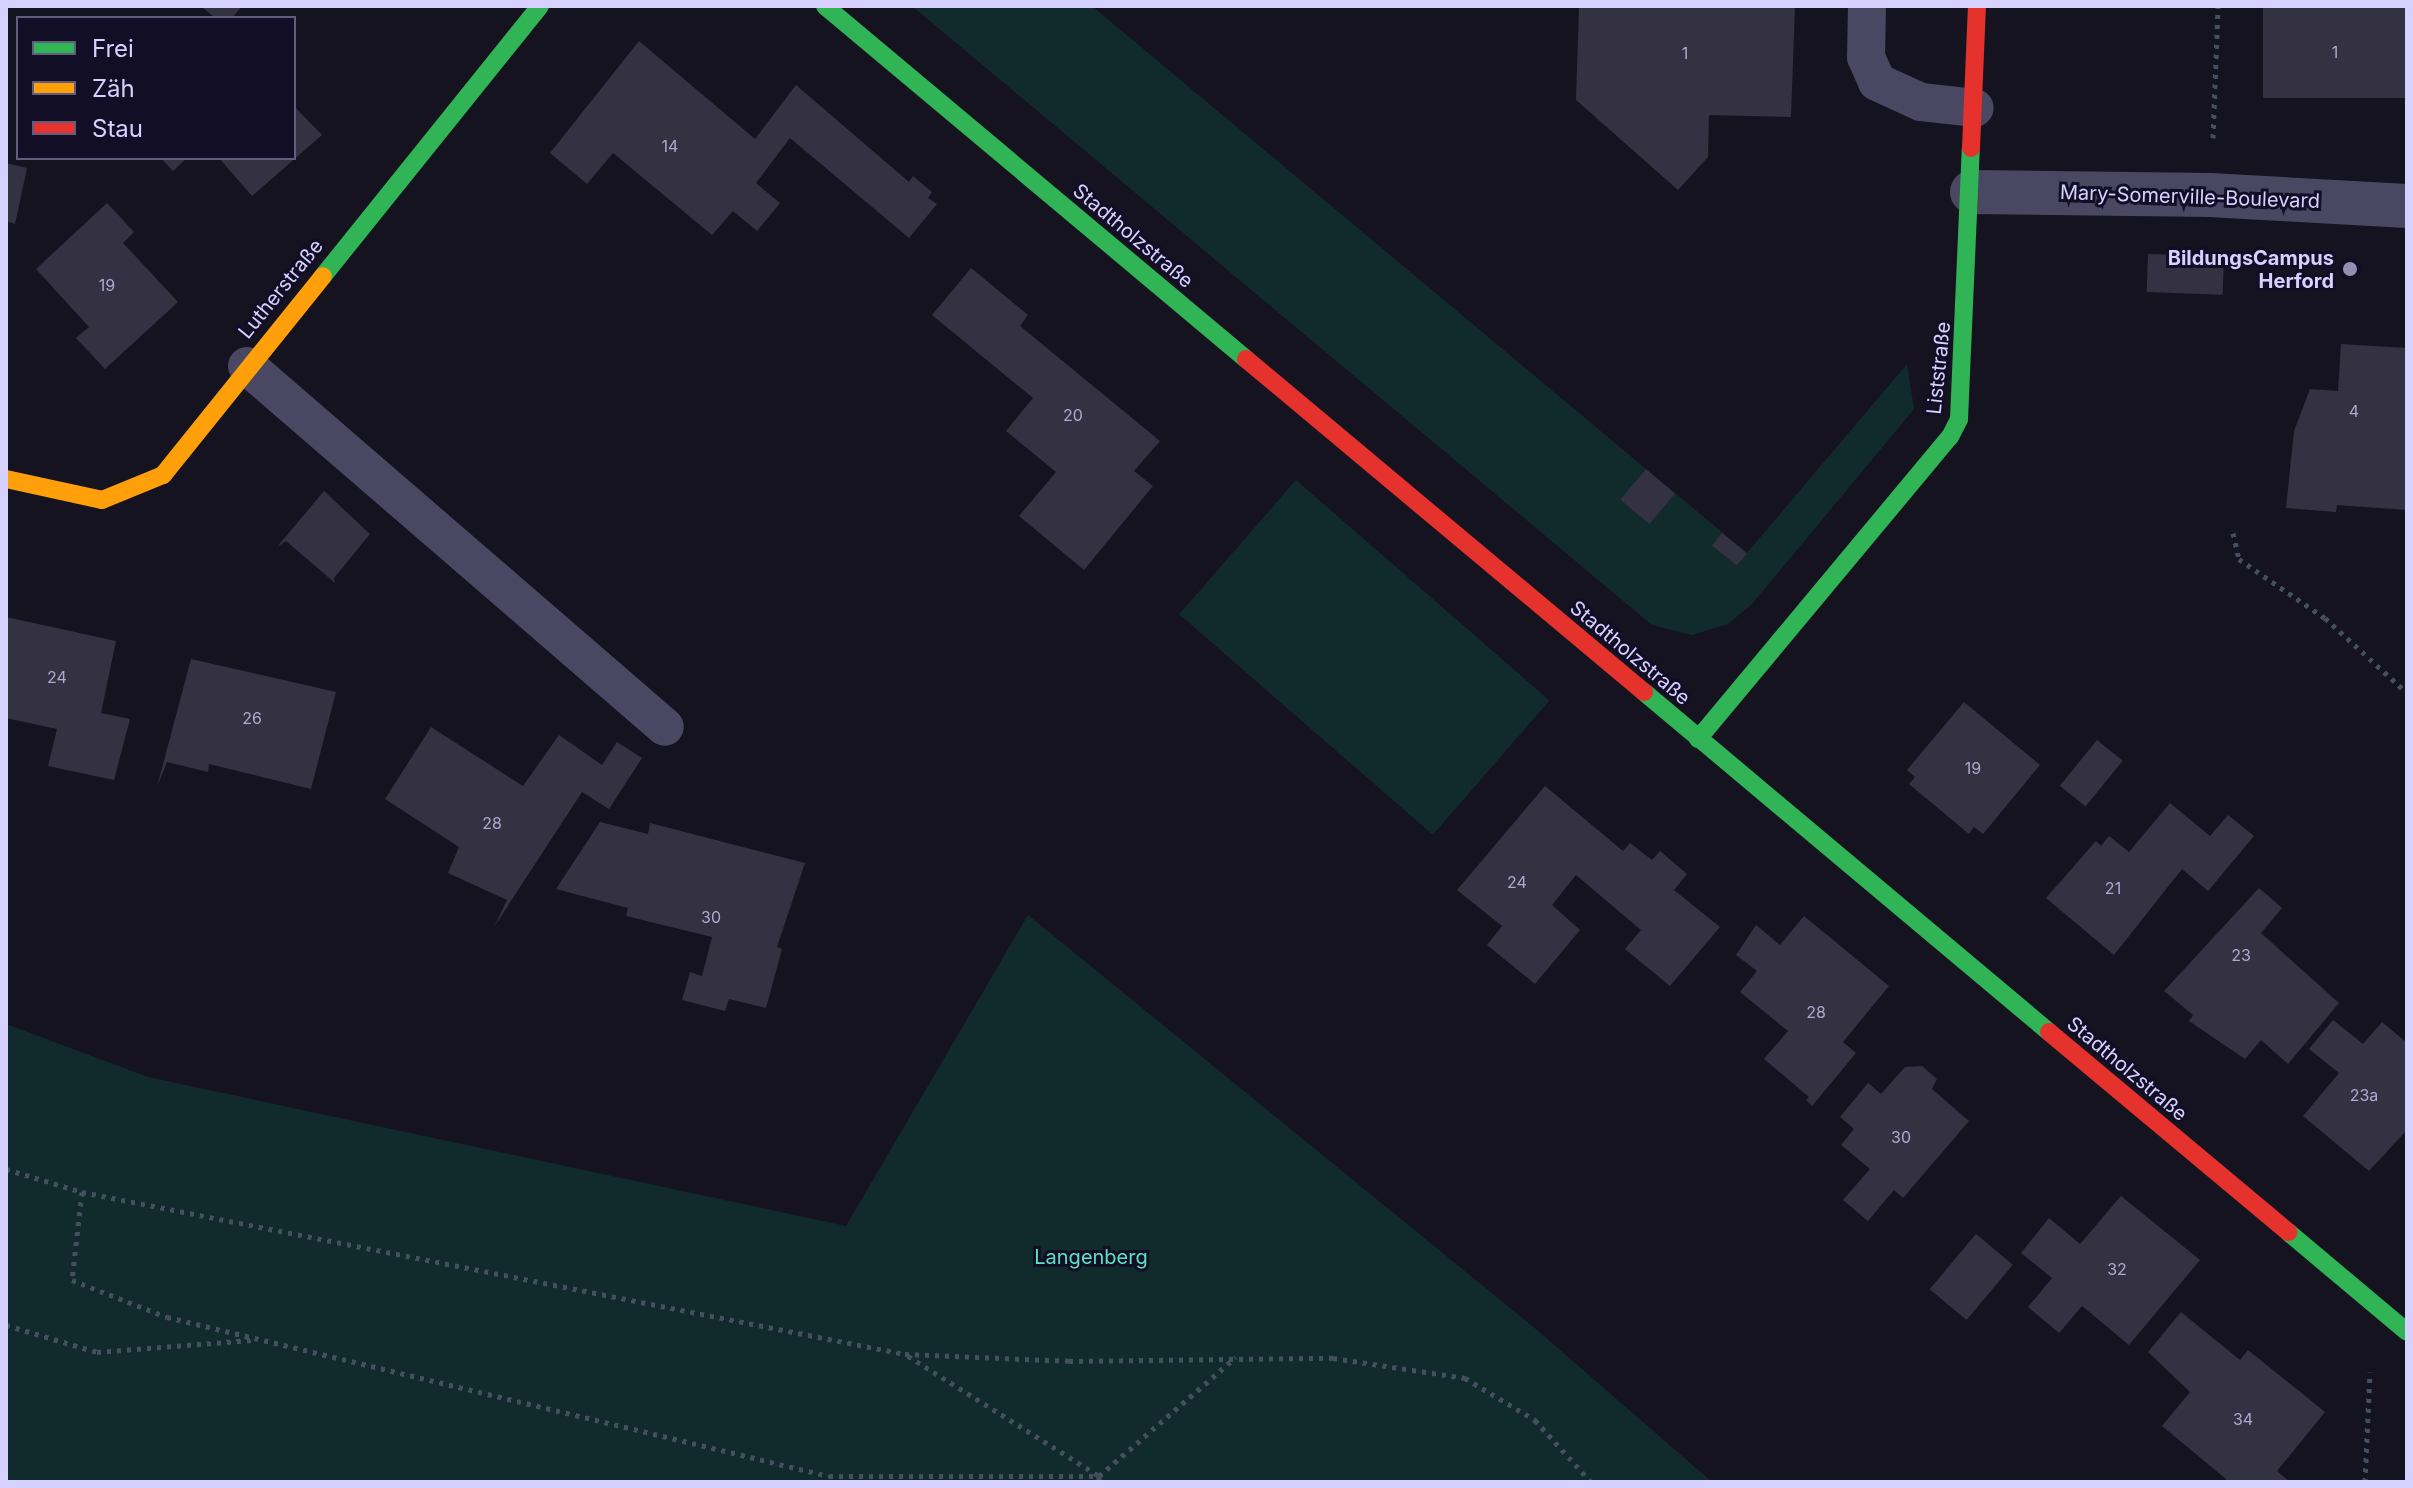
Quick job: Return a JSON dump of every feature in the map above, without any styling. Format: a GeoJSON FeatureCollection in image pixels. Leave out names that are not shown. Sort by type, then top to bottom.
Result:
{"type":"FeatureCollection","features":[{"type":"Feature","properties":{"kind":"street","name":"Lutherstraße"},"geometry":{"type":"LineString","coordinates":[[6,479],[102,500],[163,475],[247,366],[540,6]]}},
{"type":"Feature","properties":{"kind":"street","name":"Stadtholzstraße"},"geometry":{"type":"LineString","coordinates":[[825,6],[2402,1328]]}},
{"type":"Feature","properties":{"kind":"street","name":"Liststraße"},"geometry":{"type":"LineString","coordinates":[[1698,739],[1950,437],[1963,389],[1977,6]]}},
{"type":"Feature","properties":{"kind":"street","name":"Mary-Somerville-Boulevard"},"geometry":{"type":"LineString","coordinates":[[1972,192],[2210,195],[2407,206]]}},
{"type":"Feature","properties":{"kind":"lane"},"geometry":{"type":"LineString","coordinates":[[1867,6],[1866,57],[1877,82],[1921,102],[1975,108]]}},
{"type":"Feature","properties":{"kind":"lane"},"geometry":{"type":"LineString","coordinates":[[247,366],[665,727]]}},
{"type":"Feature","properties":{"kind":"path"},"geometry":{"type":"LineString","coordinates":[[2210,195],[2218,6]]}},
{"type":"Feature","properties":{"kind":"path"},"geometry":{"type":"LineString","coordinates":[[2233,533],[2239,559],[2325,618],[2407,693]]}},
{"type":"Feature","properties":{"kind":"path"},"geometry":{"type":"LineString","coordinates":[[6,1169],[82,1192],[905,1354],[1069,1361],[1333,1358],[1465,1378],[1535,1420],[1591,1482]]}},
{"type":"Feature","properties":{"kind":"path"},"geometry":{"type":"LineString","coordinates":[[82,1192],[72,1280],[167,1317],[829,1476],[1099,1479],[1237,1357]]}},
{"type":"Feature","properties":{"kind":"path"},"geometry":{"type":"LineString","coordinates":[[6,1325],[97,1352],[257,1339]]}},
{"type":"Feature","properties":{"kind":"path"},"geometry":{"type":"LineString","coordinates":[[2365,1482],[2368,1375],[2402,1328]]}},
{"type":"Feature","properties":{"kind":"path"},"geometry":{"type":"LineString","coordinates":[[905,1354],[1099,1479]]}},
{"type":"Feature","properties":{"kind":"path"},"geometry":{"type":"LineString","coordinates":[[829,1476],[836,1482]]}},
{"type":"Feature","properties":{"kind":"green space"},"geometry":{"type":"Polygon","coordinates":[[[912,6],[1092,6],[1646,469],[1621,500],[1649,523],[1675,493],[1747,553],[1907,364],[1914,409],[1752,604],[1728,624],[1692,635],[1652,625],[912,6]]]}},
{"type":"Feature","properties":{"kind":"green space"},"geometry":{"type":"Polygon","coordinates":[[[1296,480],[1550,700],[1433,835],[1179,614],[1296,480]]]}},
{"type":"Feature","properties":{"kind":"green space","name":"Langenberg"},"geometry":{"type":"Polygon","coordinates":[[[1028,915],[1537,1330],[1712,1482],[6,1482],[6,1024],[148,1077],[846,1226],[1028,915]]]}},
{"type":"Feature","properties":{"kind":"building"},"geometry":{"type":"Polygon","coordinates":[[[201,6],[242,6],[234,16],[213,16],[201,6]]]}},
{"type":"Feature","properties":{"kind":"building"},"geometry":{"type":"Polygon","coordinates":[[[1579,6],[1795,6],[1791,117],[1709,115],[1708,157],[1678,190],[1576,100],[1579,6]]]}},
{"type":"Feature","properties":{"kind":"building"},"geometry":{"type":"Polygon","coordinates":[[[2263,6],[2407,6],[2407,98],[2263,98],[2263,6]]]}},
{"type":"Feature","properties":{"kind":"building"},"geometry":{"type":"Polygon","coordinates":[[[639,41],[755,139],[796,85],[909,182],[913,176],[932,192],[928,198],[937,204],[909,238],[790,138],[756,183],[780,203],[757,231],[733,211],[712,235],[613,153],[587,184],[550,153],[639,41]]]}},
{"type":"Feature","properties":{"kind":"building"},"geometry":{"type":"Polygon","coordinates":[[[296,108],[322,135],[296,158],[296,108]]]}},
{"type":"Feature","properties":{"kind":"building"},"geometry":{"type":"Polygon","coordinates":[[[163,160],[185,160],[173,171],[163,160]]]}},
{"type":"Feature","properties":{"kind":"building"},"geometry":{"type":"Polygon","coordinates":[[[221,160],[293,160],[252,196],[221,160]]]}},
{"type":"Feature","properties":{"kind":"building"},"geometry":{"type":"Polygon","coordinates":[[[6,163],[27,168],[15,224],[6,221],[6,163]]]}},
{"type":"Feature","properties":{"kind":"building"},"geometry":{"type":"Polygon","coordinates":[[[107,203],[134,232],[123,243],[178,302],[105,369],[76,338],[89,327],[36,269],[107,203]]]}},
{"type":"Feature","properties":{"kind":"building"},"geometry":{"type":"Polygon","coordinates":[[[2148,254],[2224,257],[2223,295],[2147,292],[2148,254]]]}},
{"type":"Feature","properties":{"kind":"building"},"geometry":{"type":"Polygon","coordinates":[[[971,268],[1028,315],[1020,326],[1160,441],[1134,471],[1153,486],[1084,570],[1019,516],[1056,472],[1006,431],[1033,398],[932,315],[971,268]]]}},
{"type":"Feature","properties":{"kind":"building"},"geometry":{"type":"Polygon","coordinates":[[[2341,344],[2407,348],[2407,510],[2337,505],[2336,512],[2286,508],[2294,431],[2310,389],[2338,391],[2341,344]]]}},
{"type":"Feature","properties":{"kind":"building"},"geometry":{"type":"Polygon","coordinates":[[[1646,469],[1675,493],[1649,524],[1620,500],[1646,469]]]}},
{"type":"Feature","properties":{"kind":"building"},"geometry":{"type":"Polygon","coordinates":[[[324,491],[370,534],[334,578],[335,583],[286,541],[277,547],[324,491]]]}},
{"type":"Feature","properties":{"kind":"building"},"geometry":{"type":"Polygon","coordinates":[[[1722,533],[1747,553],[1737,566],[1712,545],[1722,533]]]}},
{"type":"Feature","properties":{"kind":"building"},"geometry":{"type":"Polygon","coordinates":[[[6,617],[116,641],[101,713],[130,719],[114,780],[48,766],[57,729],[6,718],[6,617]]]}},
{"type":"Feature","properties":{"kind":"building"},"geometry":{"type":"Polygon","coordinates":[[[191,659],[336,692],[311,789],[209,764],[208,772],[167,762],[157,787],[191,659]]]}},
{"type":"Feature","properties":{"kind":"building"},"geometry":{"type":"Polygon","coordinates":[[[1964,702],[2040,765],[1983,834],[1974,827],[1969,834],[1909,784],[1915,777],[1907,770],[1964,702]]]}},
{"type":"Feature","properties":{"kind":"building"},"geometry":{"type":"Polygon","coordinates":[[[431,727],[523,786],[559,735],[602,765],[617,742],[642,758],[609,809],[582,792],[494,927],[507,900],[448,873],[459,847],[385,799],[431,727]]]}},
{"type":"Feature","properties":{"kind":"building"},"geometry":{"type":"Polygon","coordinates":[[[2097,740],[2123,761],[2086,807],[2060,786],[2097,740]]]}},
{"type":"Feature","properties":{"kind":"building"},"geometry":{"type":"Polygon","coordinates":[[[1545,786],[1623,851],[1630,843],[1652,860],[1660,851],[1687,874],[1674,890],[1720,927],[1670,986],[1625,949],[1641,930],[1576,875],[1552,905],[1580,930],[1535,984],[1487,945],[1502,926],[1457,890],[1545,786]]]}},
{"type":"Feature","properties":{"kind":"building"},"geometry":{"type":"Polygon","coordinates":[[[2170,803],[2210,836],[2228,815],[2254,836],[2208,891],[2182,869],[2114,955],[2046,898],[2096,841],[2101,846],[2109,836],[2129,852],[2170,803]]]}},
{"type":"Feature","properties":{"kind":"building"},"geometry":{"type":"Polygon","coordinates":[[[600,822],[648,834],[650,823],[805,863],[777,947],[782,949],[766,1008],[729,999],[725,1011],[682,1000],[690,972],[702,976],[712,937],[626,916],[628,908],[556,889],[600,822]]]}},
{"type":"Feature","properties":{"kind":"building"},"geometry":{"type":"Polygon","coordinates":[[[2259,888],[2282,908],[2261,933],[2339,1003],[2288,1064],[2261,1040],[2245,1059],[2189,1021],[2193,1015],[2164,991],[2259,888]]]}},
{"type":"Feature","properties":{"kind":"building"},"geometry":{"type":"Polygon","coordinates":[[[1804,916],[1889,986],[1843,1042],[1856,1053],[1812,1106],[1806,1100],[1809,1097],[1764,1059],[1788,1031],[1740,992],[1757,971],[1736,955],[1756,925],[1780,945],[1804,916]]]}},
{"type":"Feature","properties":{"kind":"building"},"geometry":{"type":"Polygon","coordinates":[[[2333,1020],[2363,1044],[2382,1022],[2407,1043],[2407,1130],[2369,1171],[2303,1116],[2339,1073],[2309,1049],[2333,1020]]]}},
{"type":"Feature","properties":{"kind":"building"},"geometry":{"type":"Polygon","coordinates":[[[1922,1066],[1937,1079],[1932,1089],[1969,1121],[1903,1198],[1894,1190],[1868,1221],[1843,1200],[1870,1169],[1841,1145],[1854,1129],[1840,1117],[1868,1083],[1881,1094],[1905,1067],[1922,1066]]]}},
{"type":"Feature","properties":{"kind":"building"},"geometry":{"type":"Polygon","coordinates":[[[2121,1196],[2200,1260],[2129,1345],[2082,1306],[2059,1333],[2028,1307],[2052,1278],[2021,1253],[2049,1218],[2080,1244],[2121,1196]]]}},
{"type":"Feature","properties":{"kind":"building"},"geometry":{"type":"Polygon","coordinates":[[[1976,1234],[2013,1265],[1966,1320],[1930,1289],[1976,1234]]]}},
{"type":"Feature","properties":{"kind":"building"},"geometry":{"type":"Polygon","coordinates":[[[2181,1312],[2240,1360],[2248,1350],[2325,1412],[2277,1471],[2290,1482],[2224,1482],[2226,1479],[2162,1426],[2190,1392],[2148,1352],[2181,1312]]]}},
{"type":"Feature","properties":{"kind":"traffic: fast"},"geometry":{"type":"LineString","coordinates":[[323,276],[540,6]]}},
{"type":"Feature","properties":{"kind":"traffic: fast"},"geometry":{"type":"LineString","coordinates":[[825,6],[1246,359]]}},
{"type":"Feature","properties":{"kind":"traffic: fast"},"geometry":{"type":"LineString","coordinates":[[1698,739],[1950,437],[1959,419],[1971,148]]}},
{"type":"Feature","properties":{"kind":"traffic: fast"},"geometry":{"type":"LineString","coordinates":[[1644,692],[2049,1032]]}},
{"type":"Feature","properties":{"kind":"traffic: fast"},"geometry":{"type":"LineString","coordinates":[[2288,1232],[2407,1332]]}},
{"type":"Feature","properties":{"kind":"traffic: slow"},"geometry":{"type":"LineString","coordinates":[[6,479],[102,500],[163,475],[323,276]]}},
{"type":"Feature","properties":{"kind":"traffic: jam"},"geometry":{"type":"LineString","coordinates":[[1971,148],[1977,6]]}},
{"type":"Feature","properties":{"kind":"traffic: jam"},"geometry":{"type":"LineString","coordinates":[[1246,359],[1644,692]]}},
{"type":"Feature","properties":{"kind":"traffic: jam"},"geometry":{"type":"LineString","coordinates":[[2049,1032],[2288,1232]]}},
{"type":"Feature","properties":{"kind":"place","name":"BildungsCampus Herford"},"geometry":{"type":"Point","coordinates":[2350,269]}}]}
